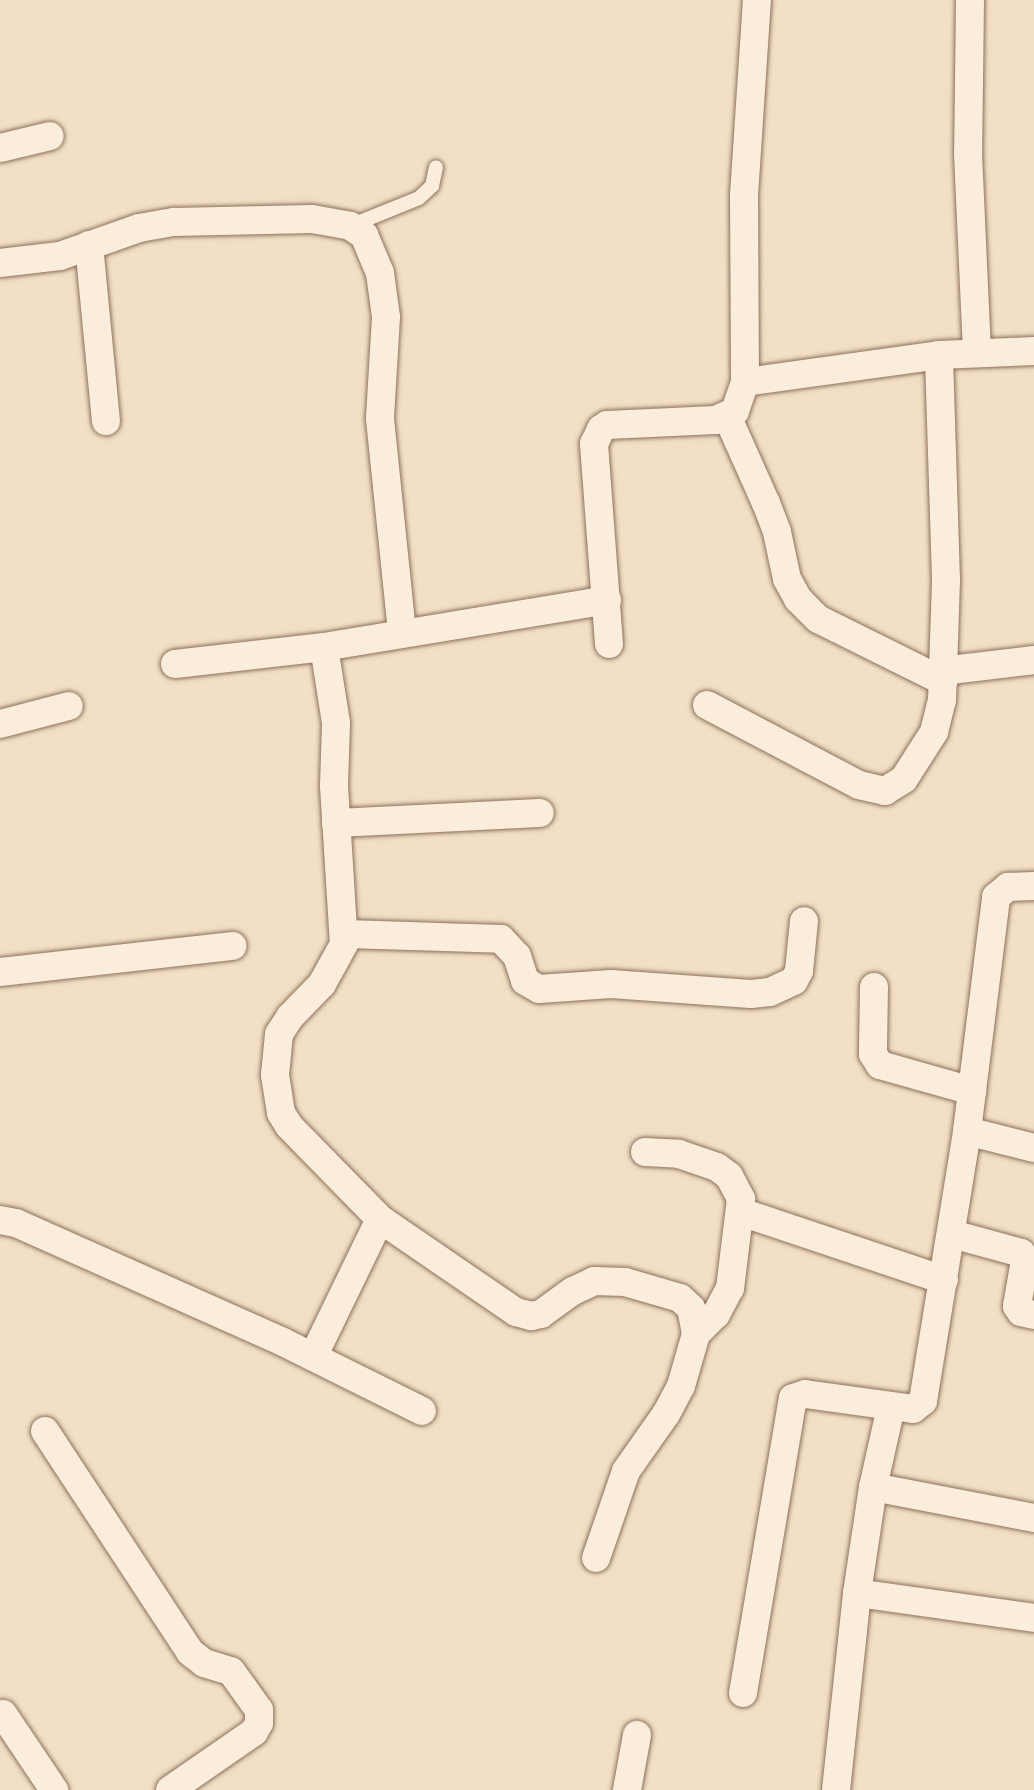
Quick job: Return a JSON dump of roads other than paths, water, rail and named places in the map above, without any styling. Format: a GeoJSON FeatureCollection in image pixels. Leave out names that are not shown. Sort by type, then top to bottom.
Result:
{"type":"FeatureCollection","features":[{"type":"Feature","properties":{"kind":"street"},"geometry":{"type":"LineString","coordinates":[[609,644],[595,435],[607,425],[727,416],[740,401],[745,382],[744,195],[757,0]]}},
{"type":"Feature","properties":{"kind":"street"},"geometry":{"type":"LineString","coordinates":[[970,0],[968,154],[977,352]]}},
{"type":"Feature","properties":{"kind":"street"},"geometry":{"type":"LineString","coordinates":[[0,148],[50,136]]}},
{"type":"Feature","properties":{"kind":"street"},"geometry":{"type":"LineString","coordinates":[[0,263],[60,256],[139,228],[174,222],[312,219],[350,226],[369,243],[380,273],[386,317],[380,419],[402,632]]}},
{"type":"Feature","properties":{"kind":"street"},"geometry":{"type":"LineString","coordinates":[[89,245],[106,421]]}},
{"type":"Feature","properties":{"kind":"street"},"geometry":{"type":"LineString","coordinates":[[745,382],[939,355],[1034,351]]}},
{"type":"Feature","properties":{"kind":"street"},"geometry":{"type":"LineString","coordinates":[[707,705],[859,785],[885,791],[904,779],[934,732],[942,701],[946,580],[939,355]]}},
{"type":"Feature","properties":{"kind":"street"},"geometry":{"type":"LineString","coordinates":[[727,416],[777,532],[787,579],[798,599],[818,619],[942,676],[1034,660]]}},
{"type":"Feature","properties":{"kind":"street"},"geometry":{"type":"LineString","coordinates":[[175,664],[324,647],[607,600]]}},
{"type":"Feature","properties":{"kind":"street"},"geometry":{"type":"LineString","coordinates":[[324,647],[336,723],[336,823],[346,934],[331,971],[279,1034],[275,1075],[281,1113],[289,1126],[380,1219],[516,1312],[531,1316],[541,1314],[585,1284],[625,1282],[687,1303],[696,1334]]}},
{"type":"Feature","properties":{"kind":"street"},"geometry":{"type":"LineString","coordinates":[[0,724],[69,706]]}},
{"type":"Feature","properties":{"kind":"street"},"geometry":{"type":"LineString","coordinates":[[336,823],[540,813]]}},
{"type":"Feature","properties":{"kind":"street"},"geometry":{"type":"LineString","coordinates":[[743,1693],[793,1398],[805,1394],[913,1409],[923,1401],[967,1131],[996,897],[1008,887],[1034,886]]}},
{"type":"Feature","properties":{"kind":"street"},"geometry":{"type":"LineString","coordinates":[[346,934],[501,939],[513,948],[525,981],[539,989],[611,984],[751,994],[770,992],[794,981],[799,971],[804,921]]}},
{"type":"Feature","properties":{"kind":"street"},"geometry":{"type":"LineString","coordinates":[[0,972],[233,946]]}},
{"type":"Feature","properties":{"kind":"street"},"geometry":{"type":"LineString","coordinates":[[874,987],[873,1054],[880,1065],[972,1091]]}},
{"type":"Feature","properties":{"kind":"street"},"geometry":{"type":"LineString","coordinates":[[967,1131],[1034,1148]]}},
{"type":"Feature","properties":{"kind":"street"},"geometry":{"type":"LineString","coordinates":[[596,1558],[618,1487],[674,1402],[696,1334],[716,1314],[730,1288],[741,1212],[737,1188],[717,1167],[679,1154],[645,1152]]}},
{"type":"Feature","properties":{"kind":"street"},"geometry":{"type":"LineString","coordinates":[[741,1212],[944,1280]]}},
{"type":"Feature","properties":{"kind":"street"},"geometry":{"type":"LineString","coordinates":[[313,1357],[380,1219]]}},
{"type":"Feature","properties":{"kind":"street"},"geometry":{"type":"LineString","coordinates":[[0,1220],[16,1223],[313,1357],[422,1411]]}},
{"type":"Feature","properties":{"kind":"street"},"geometry":{"type":"LineString","coordinates":[[952,1234],[1021,1253],[1025,1260],[1017,1306],[1021,1312],[1034,1315]]}},
{"type":"Feature","properties":{"kind":"street"},"geometry":{"type":"LineString","coordinates":[[836,1790],[857,1593],[873,1487],[891,1407]]}},
{"type":"Feature","properties":{"kind":"street"},"geometry":{"type":"LineString","coordinates":[[45,1431],[190,1652],[204,1663],[231,1671],[259,1710],[259,1723],[254,1732],[170,1790]]}},
{"type":"Feature","properties":{"kind":"street"},"geometry":{"type":"LineString","coordinates":[[873,1487],[1034,1518]]}},
{"type":"Feature","properties":{"kind":"street"},"geometry":{"type":"LineString","coordinates":[[857,1593],[1034,1618]]}},
{"type":"Feature","properties":{"kind":"street"},"geometry":{"type":"LineString","coordinates":[[3,1714],[54,1790]]}},
{"type":"Feature","properties":{"kind":"street"},"geometry":{"type":"LineString","coordinates":[[627,1790],[637,1735]]}},
{"type":"Feature","properties":{"kind":"lane"},"geometry":{"type":"LineString","coordinates":[[350,226],[419,198],[432,186],[436,167]]}}]}
